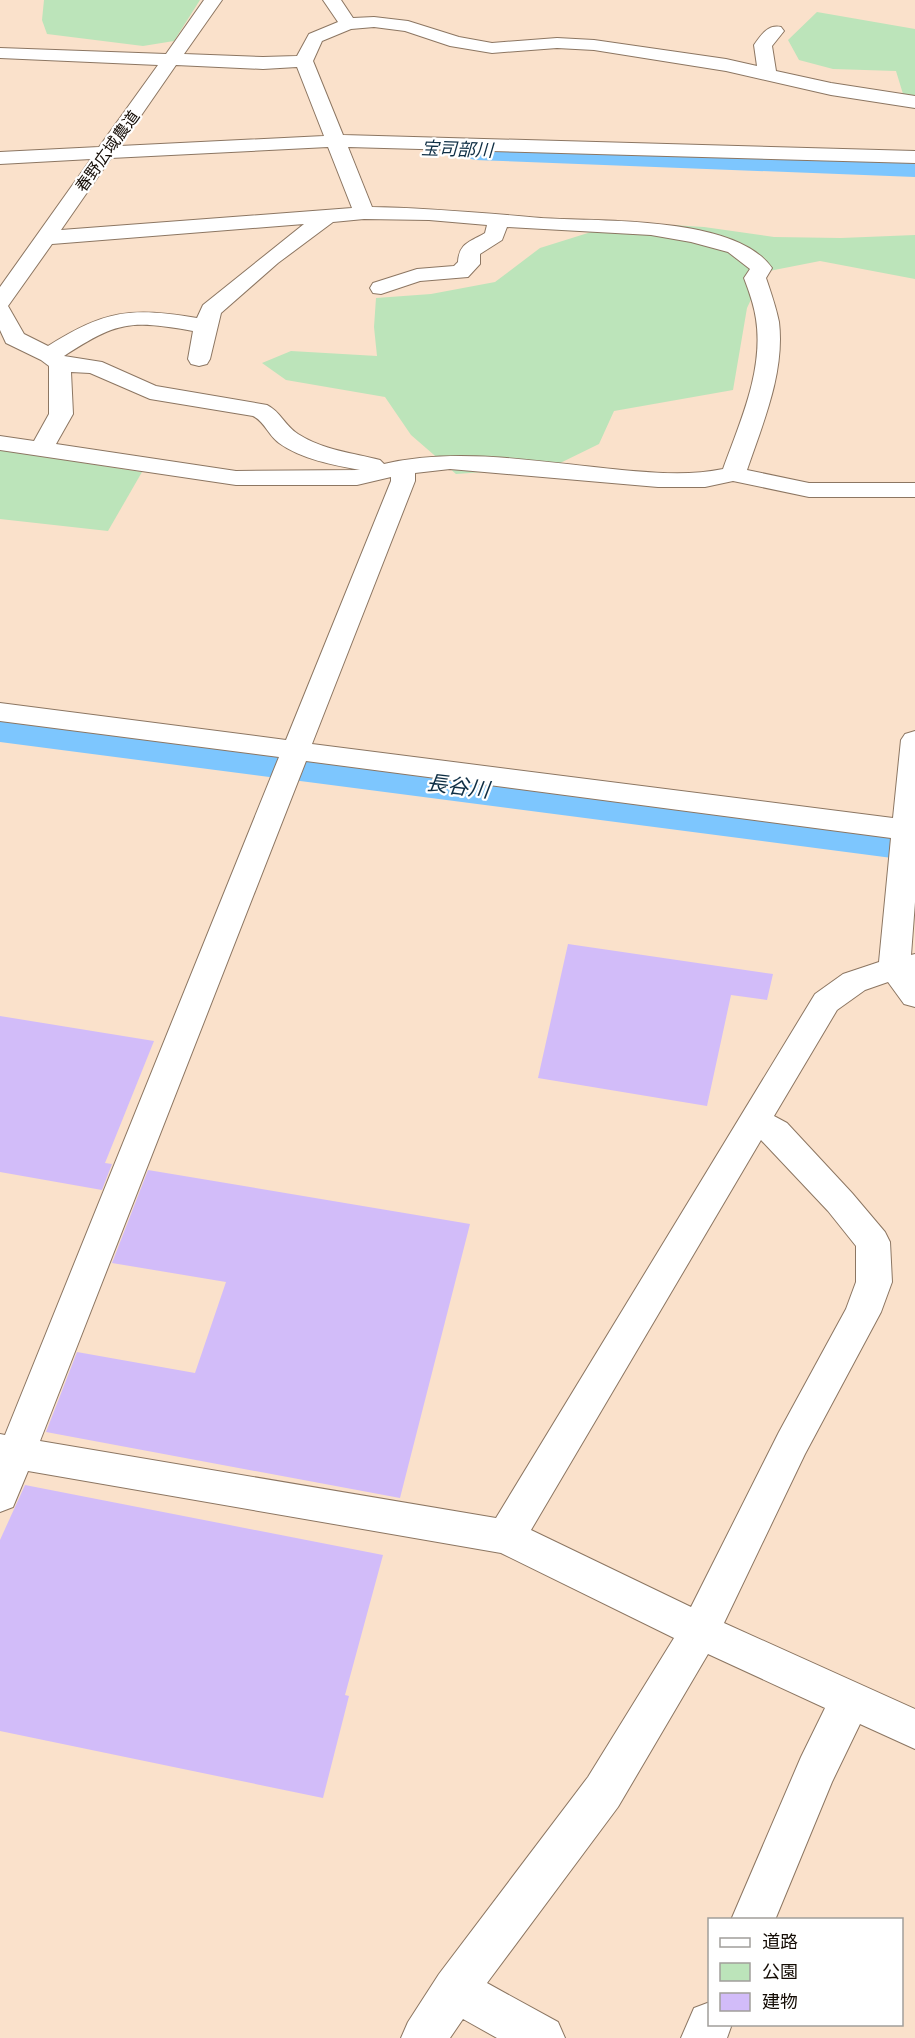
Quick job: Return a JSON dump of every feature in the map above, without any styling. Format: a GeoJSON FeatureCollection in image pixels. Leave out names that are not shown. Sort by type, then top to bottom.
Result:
{"type":"FeatureCollection","features":[{"type":"Feature","properties":{"kind":"street","name":"春野広域農道"},"geometry":{"type":"LineString","coordinates":[[0,302],[213,0]]}},
{"type":"Feature","properties":{"kind":"street"},"geometry":{"type":"LineString","coordinates":[[332,0],[348,24]]}},
{"type":"Feature","properties":{"kind":"street"},"geometry":{"type":"LineString","coordinates":[[364,213],[304,61],[315,38],[348,24],[374,22],[408,26],[456,42],[492,48],[557,43],[594,45],[726,65],[831,89],[915,102]]}},
{"type":"Feature","properties":{"kind":"street"},"geometry":{"type":"LineString","coordinates":[[766,75],[763,45],[776,31]]}},
{"type":"Feature","properties":{"kind":"street"},"geometry":{"type":"LineString","coordinates":[[0,53],[263,63],[304,61]]}},
{"type":"Feature","properties":{"kind":"street"},"geometry":{"type":"LineString","coordinates":[[0,158],[103,158],[336,141],[915,157]]}},
{"type":"Feature","properties":{"kind":"street"},"geometry":{"type":"LineString","coordinates":[[43,238],[364,213],[429,214],[554,225],[651,229],[694,236],[735,248],[761,268],[755,278],[765,307],[769,329],[765,369],[733,474]]}},
{"type":"Feature","properties":{"kind":"street"},"geometry":{"type":"LineString","coordinates":[[199,358],[204,326],[211,310],[271,259],[329,215]]}},
{"type":"Feature","properties":{"kind":"street"},"geometry":{"type":"LineString","coordinates":[[381,288],[417,275],[460,272],[469,264],[469,251],[495,236],[498,219]]}},
{"type":"Feature","properties":{"kind":"street"},"geometry":{"type":"LineString","coordinates":[[0,309],[14,338],[54,359],[94,367],[150,392],[259,410],[274,418],[281,433],[306,447],[337,458],[368,465],[403,467]]}},
{"type":"Feature","properties":{"kind":"street"},"geometry":{"type":"LineString","coordinates":[[54,359],[86,333],[116,319],[163,320],[204,326]]}},
{"type":"Feature","properties":{"kind":"street"},"geometry":{"type":"LineString","coordinates":[[41,450],[61,414],[54,359]]}},
{"type":"Feature","properties":{"kind":"street"},"geometry":{"type":"LineString","coordinates":[[0,443],[236,478],[357,478],[403,467],[450,462],[658,480],[705,480],[733,474],[809,490],[915,490]]}},
{"type":"Feature","properties":{"kind":"street"},"geometry":{"type":"LineString","coordinates":[[0,1495],[8,1452],[292,760],[403,481],[403,467]]}},
{"type":"Feature","properties":{"kind":"street"},"geometry":{"type":"LineString","coordinates":[[0,712],[292,760],[908,838]]}},
{"type":"Feature","properties":{"kind":"street"},"geometry":{"type":"LineString","coordinates":[[915,740],[908,838],[905,967],[915,996]]}},
{"type":"Feature","properties":{"kind":"street"},"geometry":{"type":"LineString","coordinates":[[506,1537],[826,1002],[854,982],[905,967]]}},
{"type":"Feature","properties":{"kind":"street"},"geometry":{"type":"LineString","coordinates":[[424,2038],[455,1990],[603,1792],[700,1631],[792,1443],[863,1312],[874,1282],[873,1242],[840,1202],[775,1132],[755,1121]]}},
{"type":"Feature","properties":{"kind":"street"},"geometry":{"type":"LineString","coordinates":[[8,1452],[506,1537],[700,1631],[915,1729]]}},
{"type":"Feature","properties":{"kind":"street"},"geometry":{"type":"LineString","coordinates":[[754,1918],[816,1771],[851,1698]]}},
{"type":"Feature","properties":{"kind":"street"},"geometry":{"type":"LineString","coordinates":[[455,1990],[542,2038]]}},
{"type":"Feature","properties":{"kind":"green space"},"geometry":{"type":"Polygon","coordinates":[[[44,0],[200,0],[174,41],[143,46],[47,34],[42,20],[44,0]]]}},
{"type":"Feature","properties":{"kind":"green space"},"geometry":{"type":"Polygon","coordinates":[[[817,12],[915,29],[915,96],[903,94],[896,71],[833,69],[799,60],[788,40],[817,12]]]}},
{"type":"Feature","properties":{"kind":"green space"},"geometry":{"type":"Polygon","coordinates":[[[623,222],[704,227],[774,237],[841,238],[915,235],[915,279],[820,261],[764,272],[747,308],[733,390],[614,411],[599,444],[552,467],[456,474],[411,435],[385,397],[286,380],[262,363],[291,351],[377,356],[374,327],[376,298],[431,294],[495,282],[540,248],[623,222]]]}},
{"type":"Feature","properties":{"kind":"green space"},"geometry":{"type":"Polygon","coordinates":[[[0,450],[142,472],[108,531],[0,519],[0,450]]]}},
{"type":"Feature","properties":{"kind":"building"},"geometry":{"type":"Polygon","coordinates":[[[568,944],[773,974],[767,1000],[731,995],[707,1106],[538,1078],[568,944]]]}},
{"type":"Feature","properties":{"kind":"building"},"geometry":{"type":"Polygon","coordinates":[[[0,1016],[154,1041],[105,1163],[112,1164],[102,1190],[0,1172],[0,1016]]]}},
{"type":"Feature","properties":{"kind":"building"},"geometry":{"type":"Polygon","coordinates":[[[148,1170],[470,1224],[400,1498],[46,1432],[77,1352],[195,1373],[226,1282],[112,1263],[148,1170]]]}},
{"type":"Feature","properties":{"kind":"building"},"geometry":{"type":"Polygon","coordinates":[[[25,1485],[383,1555],[345,1695],[349,1696],[323,1798],[0,1731],[0,1540],[25,1485]]]}},
{"type":"Feature","properties":{"kind":"waterway","name":"宝司部川"},"geometry":{"type":"LineString","coordinates":[[475,150],[915,167]]}},
{"type":"Feature","properties":{"kind":"waterway","name":"長谷川"},"geometry":{"type":"LineString","coordinates":[[0,728],[915,845]]}}]}
